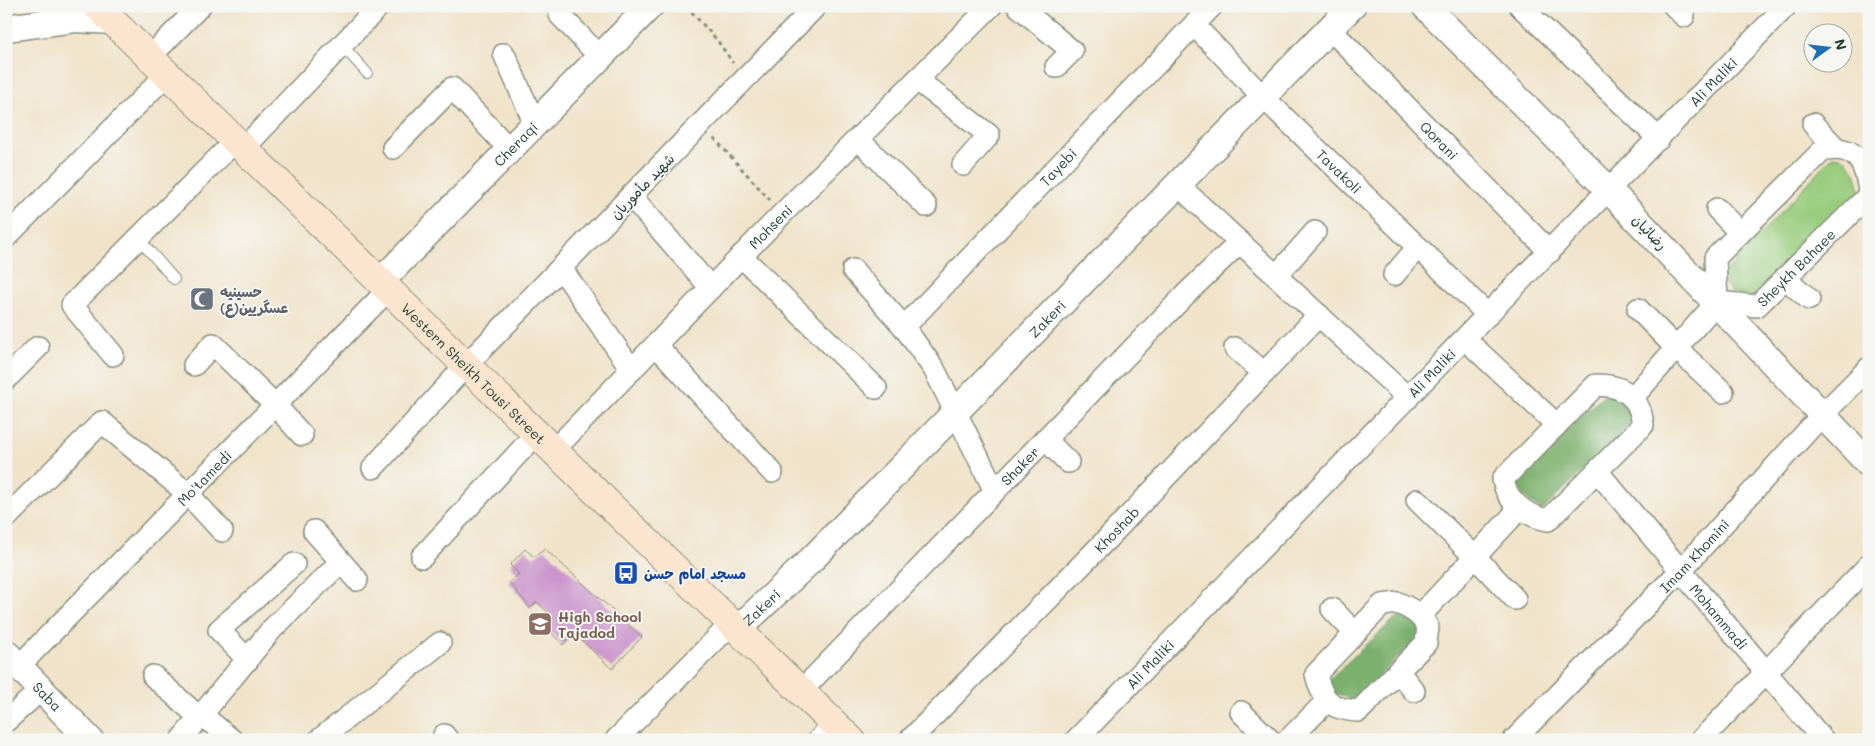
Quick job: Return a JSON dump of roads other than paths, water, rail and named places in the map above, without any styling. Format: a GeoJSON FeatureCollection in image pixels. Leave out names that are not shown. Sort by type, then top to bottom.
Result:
{"type":"FeatureCollection","features":[{"type":"Feature","properties":{"kind":"main road","name":"Western Sheikh Tousi Street"},"geometry":{"type":"LineString","coordinates":[[105,14],[801,691],[834,734]]}},
{"type":"Feature","properties":{"kind":"street"},"geometry":{"type":"LineString","coordinates":[[6,27],[24,6]]}},
{"type":"Feature","properties":{"kind":"street"},"geometry":{"type":"LineString","coordinates":[[6,237],[159,66],[200,6]]}},
{"type":"Feature","properties":{"kind":"street"},"geometry":{"type":"LineString","coordinates":[[113,355],[72,305],[138,238],[240,144],[342,45],[379,6]]}},
{"type":"Feature","properties":{"kind":"street"},"geometry":{"type":"LineString","coordinates":[[559,6],[560,15],[600,57]]}},
{"type":"Feature","properties":{"kind":"street","name":"Cheraqi"},"geometry":{"type":"LineString","coordinates":[[385,285],[510,150],[650,6]]}},
{"type":"Feature","properties":{"kind":"street","name":"شهید مأموریان"},"geometry":{"type":"LineString","coordinates":[[373,468],[466,365],[816,6]]}},
{"type":"Feature","properties":{"kind":"street","name":"Mohseni"},"geometry":{"type":"LineString","coordinates":[[422,557],[546,442],[632,370],[782,213],[991,6]]}},
{"type":"Feature","properties":{"kind":"street"},"geometry":{"type":"LineString","coordinates":[[1018,6],[1072,51],[1056,68]]}},
{"type":"Feature","properties":{"kind":"street","name":"Tayebi"},"geometry":{"type":"LineString","coordinates":[[904,327],[1212,6]]}},
{"type":"Feature","properties":{"kind":"street","name":"Zakeri"},"geometry":{"type":"LineString","coordinates":[[735,626],[812,559],[1352,6]]}},
{"type":"Feature","properties":{"kind":"street","name":"رضائیان"},"geometry":{"type":"LineString","coordinates":[[1425,6],[1609,190],[1869,464]]}},
{"type":"Feature","properties":{"kind":"street"},"geometry":{"type":"LineString","coordinates":[[1520,6],[1659,139]]}},
{"type":"Feature","properties":{"kind":"street","name":"Ali Maliki"},"geometry":{"type":"LineString","coordinates":[[1076,740],[1786,6]]}},
{"type":"Feature","properties":{"kind":"street"},"geometry":{"type":"LineString","coordinates":[[6,27],[105,14]]}},
{"type":"Feature","properties":{"kind":"street","name":"Tavakoli"},"geometry":{"type":"LineString","coordinates":[[1194,25],[1263,97],[1488,315]]}},
{"type":"Feature","properties":{"kind":"street","name":"Qorani"},"geometry":{"type":"LineString","coordinates":[[1330,30],[1550,252]]}},
{"type":"Feature","properties":{"kind":"street"},"geometry":{"type":"LineString","coordinates":[[504,54],[535,124]]}},
{"type":"Feature","properties":{"kind":"street"},"geometry":{"type":"LineString","coordinates":[[917,80],[989,135],[963,165]]}},
{"type":"Feature","properties":{"kind":"street"},"geometry":{"type":"LineString","coordinates":[[393,148],[452,88],[510,150]]}},
{"type":"Feature","properties":{"kind":"street"},"geometry":{"type":"LineString","coordinates":[[1813,124],[1836,148]]}},
{"type":"Feature","properties":{"kind":"street"},"geometry":{"type":"LineString","coordinates":[[858,138],[926,206]]}},
{"type":"Feature","properties":{"kind":"street"},"geometry":{"type":"LineString","coordinates":[[1633,397],[1717,302],[1715,258],[1822,151],[1836,148],[1863,152]]}},
{"type":"Feature","properties":{"kind":"street","name":"Sheykh Bahaee"},"geometry":{"type":"LineString","coordinates":[[1717,302],[1757,306],[1869,194],[1863,152]]}},
{"type":"Feature","properties":{"kind":"street"},"geometry":{"type":"LineString","coordinates":[[1178,185],[1408,398]]}},
{"type":"Feature","properties":{"kind":"street"},"geometry":{"type":"LineString","coordinates":[[631,196],[710,288]]}},
{"type":"Feature","properties":{"kind":"street"},"geometry":{"type":"LineString","coordinates":[[1717,209],[1740,232]]}},
{"type":"Feature","properties":{"kind":"street"},"geometry":{"type":"LineString","coordinates":[[1276,276],[1315,232]]}},
{"type":"Feature","properties":{"kind":"street","name":"Shaker"},"geometry":{"type":"LineString","coordinates":[[801,691],[1186,294],[1240,242]]}},
{"type":"Feature","properties":{"kind":"street"},"geometry":{"type":"LineString","coordinates":[[1394,275],[1418,247]]}},
{"type":"Feature","properties":{"kind":"street"},"geometry":{"type":"LineString","coordinates":[[741,256],[876,388]]}},
{"type":"Feature","properties":{"kind":"street"},"geometry":{"type":"LineString","coordinates":[[561,268],[632,370]]}},
{"type":"Feature","properties":{"kind":"street"},"geometry":{"type":"LineString","coordinates":[[853,270],[904,327],[934,369],[995,491]]}},
{"type":"Feature","properties":{"kind":"street"},"geometry":{"type":"LineString","coordinates":[[1785,278],[1809,299]]}},
{"type":"Feature","properties":{"kind":"street","name":"Mo'tamedi"},"geometry":{"type":"LineString","coordinates":[[13,660],[188,494],[275,406],[385,285]]}},
{"type":"Feature","properties":{"kind":"street"},"geometry":{"type":"LineString","coordinates":[[1638,309],[1723,392]]}},
{"type":"Feature","properties":{"kind":"street","name":"Khoshab"},"geometry":{"type":"LineString","coordinates":[[910,740],[1108,538],[1319,315]]}},
{"type":"Feature","properties":{"kind":"street"},"geometry":{"type":"LineString","coordinates":[[1465,339],[1557,425]]}},
{"type":"Feature","properties":{"kind":"street"},"geometry":{"type":"LineString","coordinates":[[194,365],[213,344],[302,435]]}},
{"type":"Feature","properties":{"kind":"street"},"geometry":{"type":"LineString","coordinates":[[656,345],[772,472]]}},
{"type":"Feature","properties":{"kind":"street"},"geometry":{"type":"LineString","coordinates":[[6,380],[38,347]]}},
{"type":"Feature","properties":{"kind":"street"},"geometry":{"type":"LineString","coordinates":[[1235,348],[1264,373]]}},
{"type":"Feature","properties":{"kind":"street","name":"Imam Khomini"},"geometry":{"type":"LineString","coordinates":[[1514,740],[1681,570],[1822,415],[1869,368]]}},
{"type":"Feature","properties":{"kind":"street"},"geometry":{"type":"LineString","coordinates":[[1596,385],[1610,385],[1633,397],[1641,410],[1643,425],[1548,520],[1536,518],[1520,508],[1508,496],[1503,479],[1596,385]]}},
{"type":"Feature","properties":{"kind":"street"},"geometry":{"type":"LineString","coordinates":[[6,518],[102,422],[188,494],[222,531]]}},
{"type":"Feature","properties":{"kind":"street"},"geometry":{"type":"LineString","coordinates":[[1046,439],[1068,462]]}},
{"type":"Feature","properties":{"kind":"street","name":"Mohammadi"},"geometry":{"type":"LineString","coordinates":[[1596,471],[1823,740]]}},
{"type":"Feature","properties":{"kind":"street"},"geometry":{"type":"LineString","coordinates":[[1417,500],[1515,599]]}},
{"type":"Feature","properties":{"kind":"street"},"geometry":{"type":"LineString","coordinates":[[1420,615],[1520,508]]}},
{"type":"Feature","properties":{"kind":"street"},"geometry":{"type":"LineString","coordinates":[[314,531],[357,580]]}},
{"type":"Feature","properties":{"kind":"street"},"geometry":{"type":"LineString","coordinates":[[181,740],[272,629],[341,562]]}},
{"type":"Feature","properties":{"kind":"street"},"geometry":{"type":"LineString","coordinates":[[248,660],[218,630],[294,564]]}},
{"type":"Feature","properties":{"kind":"street"},"geometry":{"type":"LineString","coordinates":[[1702,740],[1869,564]]}},
{"type":"Feature","properties":{"kind":"street"},"geometry":{"type":"LineString","coordinates":[[1398,603],[1412,608],[1420,615],[1428,626],[1429,635],[1426,643],[1360,711],[1346,710],[1327,701],[1318,686],[1316,674],[1382,605],[1398,603]]}},
{"type":"Feature","properties":{"kind":"street"},"geometry":{"type":"LineString","coordinates":[[1332,609],[1355,633]]}},
{"type":"Feature","properties":{"kind":"street"},"geometry":{"type":"LineString","coordinates":[[616,740],[735,626]]}},
{"type":"Feature","properties":{"kind":"street"},"geometry":{"type":"LineString","coordinates":[[319,740],[440,643]]}},
{"type":"Feature","properties":{"kind":"street","name":"Saba"},"geometry":{"type":"LineString","coordinates":[[13,660],[90,740]]}},
{"type":"Feature","properties":{"kind":"street"},"geometry":{"type":"LineString","coordinates":[[1398,671],[1414,691]]}},
{"type":"Feature","properties":{"kind":"street"},"geometry":{"type":"LineString","coordinates":[[153,676],[201,717],[232,740]]}},
{"type":"Feature","properties":{"kind":"street"},"geometry":{"type":"LineString","coordinates":[[6,721],[42,689]]}},
{"type":"Feature","properties":{"kind":"street"},"geometry":{"type":"LineString","coordinates":[[1288,740],[1327,701]]}},
{"type":"Feature","properties":{"kind":"street"},"geometry":{"type":"LineString","coordinates":[[1240,712],[1270,740]]}},
{"type":"Feature","properties":{"kind":"lane"},"geometry":{"type":"LineString","coordinates":[[342,45],[367,73]]}},
{"type":"Feature","properties":{"kind":"lane"},"geometry":{"type":"LineString","coordinates":[[138,238],[174,279]]}},
{"type":"Feature","properties":{"kind":"place","name":"حسینیه عسگریین(ع)"},"geometry":{"type":"Point","coordinates":[202,299]}},
{"type":"Feature","properties":{"kind":"place","name":"مسجد امام حسن"},"geometry":{"type":"Point","coordinates":[626,573]}},
{"type":"Feature","properties":{"kind":"place","name":"High School Tajadod"},"geometry":{"type":"Point","coordinates":[540,624]}}]}
